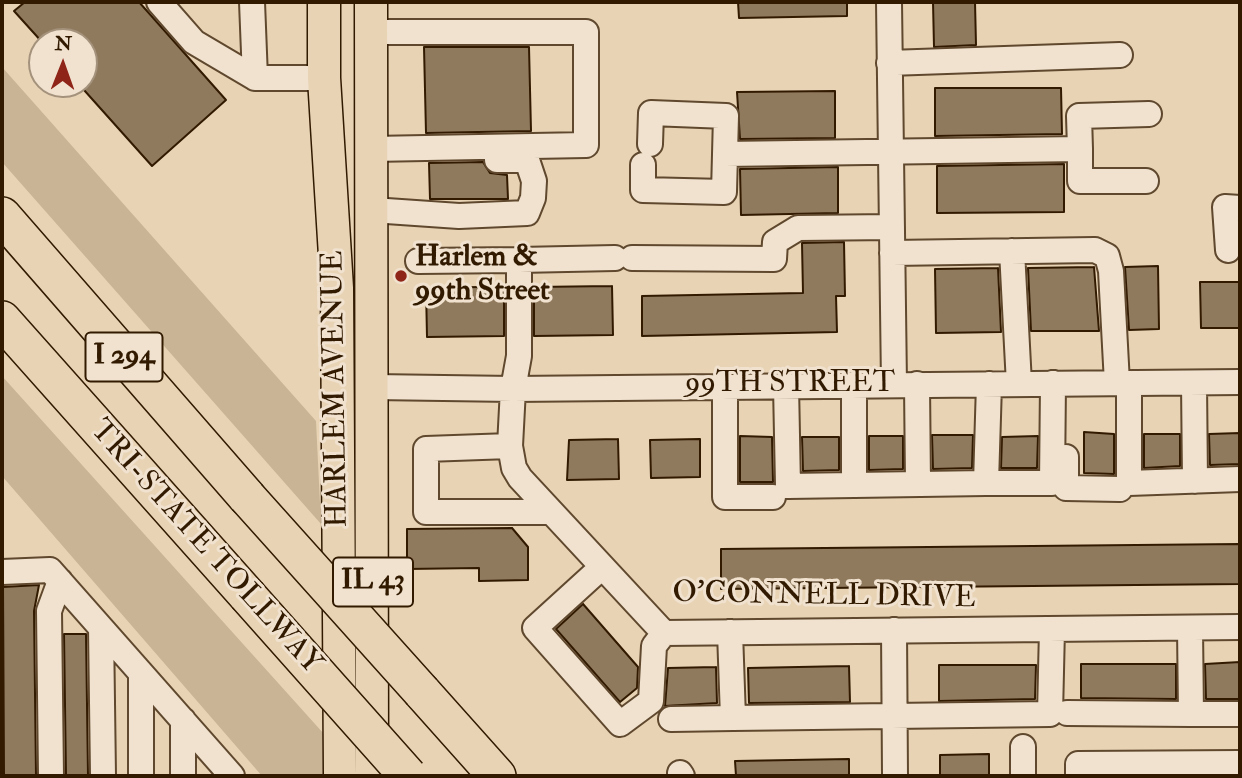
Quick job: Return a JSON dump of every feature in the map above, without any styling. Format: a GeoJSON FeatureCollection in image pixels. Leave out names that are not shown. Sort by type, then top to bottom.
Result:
{"type":"FeatureCollection","features":[{"type":"Feature","properties":{"kind":"highway","name":"I 294"},"geometry":{"type":"LineString","coordinates":[[2,216],[247,497],[497,776]]}},
{"type":"Feature","properties":{"kind":"highway","name":"TRI-STATE TOLLWAY"},"geometry":{"type":"LineString","coordinates":[[2,320],[408,776]]}},
{"type":"Feature","properties":{"kind":"main road","name":"HARLEM AVENUE"},"geometry":{"type":"LineString","coordinates":[[324,2],[324,78],[337,288],[340,776]]}},
{"type":"Feature","properties":{"kind":"main road","name":"HARLEM AVENUE"},"geometry":{"type":"LineString","coordinates":[[371,17],[374,387],[372,776]]}},
{"type":"Feature","properties":{"kind":"main road","name":"99TH STREET"},"geometry":{"type":"LineString","coordinates":[[339,388],[374,387]]}},
{"type":"Feature","properties":{"kind":"street"},"geometry":{"type":"LineString","coordinates":[[159,2],[194,41],[255,78],[324,78]]}},
{"type":"Feature","properties":{"kind":"street"},"geometry":{"type":"LineString","coordinates":[[252,2],[255,78]]}},
{"type":"Feature","properties":{"kind":"street"},"geometry":{"type":"LineString","coordinates":[[889,2],[892,253],[918,484]]}},
{"type":"Feature","properties":{"kind":"street"},"geometry":{"type":"LineString","coordinates":[[371,17],[586,32],[586,145],[372,155]]}},
{"type":"Feature","properties":{"kind":"street"},"geometry":{"type":"LineString","coordinates":[[889,63],[1120,55]]}},
{"type":"Feature","properties":{"kind":"street"},"geometry":{"type":"LineString","coordinates":[[651,113],[726,116],[725,154],[724,192],[643,190],[651,113]]}},
{"type":"Feature","properties":{"kind":"street"},"geometry":{"type":"LineString","coordinates":[[1146,181],[1080,181],[1079,116],[1149,114]]}},
{"type":"Feature","properties":{"kind":"street"},"geometry":{"type":"LineString","coordinates":[[725,154],[1080,149]]}},
{"type":"Feature","properties":{"kind":"street"},"geometry":{"type":"LineString","coordinates":[[372,155],[527,160],[534,181],[533,198],[527,213],[458,216],[372,210]]}},
{"type":"Feature","properties":{"kind":"street"},"geometry":{"type":"LineString","coordinates":[[1228,250],[1225,207],[1240,208]]}},
{"type":"Feature","properties":{"kind":"street"},"geometry":{"type":"LineString","coordinates":[[418,261],[774,259],[775,242],[798,228],[892,227]]}},
{"type":"Feature","properties":{"kind":"street"},"geometry":{"type":"LineString","coordinates":[[892,253],[1095,250],[1107,256],[1123,383],[1129,483],[1240,479]]}},
{"type":"Feature","properties":{"kind":"street"},"geometry":{"type":"LineString","coordinates":[[1012,251],[1019,384]]}},
{"type":"Feature","properties":{"kind":"street","name":"O'CONNELL DRIVE"},"geometry":{"type":"LineString","coordinates":[[519,260],[519,356],[513,389],[510,446],[514,468],[550,512],[664,633],[1240,627]]}},
{"type":"Feature","properties":{"kind":"street","name":"99TH STREET"},"geometry":{"type":"LineString","coordinates":[[374,387],[513,389],[1240,382]]}},
{"type":"Feature","properties":{"kind":"street"},"geometry":{"type":"LineString","coordinates":[[786,385],[788,486],[1052,482],[1060,383]]}},
{"type":"Feature","properties":{"kind":"street"},"geometry":{"type":"LineString","coordinates":[[1060,383],[1066,488],[1119,489]]}},
{"type":"Feature","properties":{"kind":"street"},"geometry":{"type":"LineString","coordinates":[[1194,383],[1195,481]]}},
{"type":"Feature","properties":{"kind":"street"},"geometry":{"type":"LineString","coordinates":[[854,384],[854,485]]}},
{"type":"Feature","properties":{"kind":"street"},"geometry":{"type":"LineString","coordinates":[[986,483],[989,384]]}},
{"type":"Feature","properties":{"kind":"street"},"geometry":{"type":"LineString","coordinates":[[724,385],[725,497],[773,497]]}},
{"type":"Feature","properties":{"kind":"street"},"geometry":{"type":"LineString","coordinates":[[510,446],[426,449],[426,512],[550,512]]}},
{"type":"Feature","properties":{"kind":"street"},"geometry":{"type":"LineString","coordinates":[[602,568],[535,628],[620,724],[651,701],[654,646],[664,633]]}},
{"type":"Feature","properties":{"kind":"street"},"geometry":{"type":"LineString","coordinates":[[2,572],[50,570],[183,720],[226,773]]}},
{"type":"Feature","properties":{"kind":"street"},"geometry":{"type":"LineString","coordinates":[[51,776],[49,611],[60,581]]}},
{"type":"Feature","properties":{"kind":"street"},"geometry":{"type":"LineString","coordinates":[[101,628],[103,776]]}},
{"type":"Feature","properties":{"kind":"street"},"geometry":{"type":"LineString","coordinates":[[1190,628],[1191,714]]}},
{"type":"Feature","properties":{"kind":"street"},"geometry":{"type":"LineString","coordinates":[[671,719],[1051,714],[1052,629]]}},
{"type":"Feature","properties":{"kind":"street"},"geometry":{"type":"LineString","coordinates":[[894,631],[895,776]]}},
{"type":"Feature","properties":{"kind":"street"},"geometry":{"type":"LineString","coordinates":[[730,632],[733,718]]}},
{"type":"Feature","properties":{"kind":"street"},"geometry":{"type":"LineString","coordinates":[[141,673],[141,776]]}},
{"type":"Feature","properties":{"kind":"street"},"geometry":{"type":"LineString","coordinates":[[1067,713],[1240,714]]}},
{"type":"Feature","properties":{"kind":"street"},"geometry":{"type":"LineString","coordinates":[[183,720],[183,776]]}},
{"type":"Feature","properties":{"kind":"street"},"geometry":{"type":"LineString","coordinates":[[1023,747],[1023,776]]}},
{"type":"Feature","properties":{"kind":"street"},"geometry":{"type":"LineString","coordinates":[[1078,776],[1078,764],[1240,763]]}},
{"type":"Feature","properties":{"kind":"shaded area"},"geometry":{"type":"Polygon","coordinates":[[[2,67],[316,421],[321,524],[2,162],[2,67]]]}},
{"type":"Feature","properties":{"kind":"shaded area"},"geometry":{"type":"Polygon","coordinates":[[[2,376],[324,734],[324,776],[262,776],[2,476],[2,376]]]}},
{"type":"Feature","properties":{"kind":"building"},"geometry":{"type":"Polygon","coordinates":[[[25,2],[139,2],[226,100],[152,166],[91,98],[98,98],[98,28],[29,28],[14,11],[25,2]]]}},
{"type":"Feature","properties":{"kind":"building"},"geometry":{"type":"Polygon","coordinates":[[[738,2],[847,2],[847,16],[739,18],[738,2]]]}},
{"type":"Feature","properties":{"kind":"building"},"geometry":{"type":"Polygon","coordinates":[[[933,2],[975,2],[976,45],[934,47],[933,2]]]}},
{"type":"Feature","properties":{"kind":"building"},"geometry":{"type":"Polygon","coordinates":[[[424,47],[529,47],[531,131],[426,133],[424,47]]]}},
{"type":"Feature","properties":{"kind":"building"},"geometry":{"type":"Polygon","coordinates":[[[935,88],[1061,88],[1062,134],[935,136],[935,88]]]}},
{"type":"Feature","properties":{"kind":"building"},"geometry":{"type":"Polygon","coordinates":[[[835,91],[835,138],[740,139],[737,92],[835,91]]]}},
{"type":"Feature","properties":{"kind":"building"},"geometry":{"type":"Polygon","coordinates":[[[483,162],[490,173],[507,175],[508,199],[430,199],[429,163],[483,162]]]}},
{"type":"Feature","properties":{"kind":"building"},"geometry":{"type":"Polygon","coordinates":[[[1064,164],[1064,212],[937,213],[937,166],[1064,164]]]}},
{"type":"Feature","properties":{"kind":"building"},"geometry":{"type":"Polygon","coordinates":[[[838,167],[838,213],[741,215],[740,169],[838,167]]]}},
{"type":"Feature","properties":{"kind":"building"},"geometry":{"type":"Polygon","coordinates":[[[844,242],[845,296],[836,296],[837,332],[642,336],[642,296],[803,293],[802,243],[844,242]]]}},
{"type":"Feature","properties":{"kind":"building"},"geometry":{"type":"Polygon","coordinates":[[[1158,266],[1159,329],[1129,330],[1125,267],[1158,266]]]}},
{"type":"Feature","properties":{"kind":"building"},"geometry":{"type":"Polygon","coordinates":[[[1094,267],[1099,331],[1031,331],[1028,268],[1094,267]]]}},
{"type":"Feature","properties":{"kind":"building"},"geometry":{"type":"Polygon","coordinates":[[[998,268],[1001,332],[936,333],[935,269],[998,268]]]}},
{"type":"Feature","properties":{"kind":"building"},"geometry":{"type":"Polygon","coordinates":[[[1200,282],[1240,282],[1240,328],[1201,328],[1200,282]]]}},
{"type":"Feature","properties":{"kind":"building"},"geometry":{"type":"Polygon","coordinates":[[[612,286],[613,335],[534,336],[534,287],[612,286]]]}},
{"type":"Feature","properties":{"kind":"building"},"geometry":{"type":"Polygon","coordinates":[[[504,287],[504,336],[427,337],[426,288],[504,287]]]}},
{"type":"Feature","properties":{"kind":"building"},"geometry":{"type":"Polygon","coordinates":[[[1084,432],[1114,434],[1114,474],[1084,473],[1084,432]]]}},
{"type":"Feature","properties":{"kind":"building"},"geometry":{"type":"Polygon","coordinates":[[[1240,433],[1240,464],[1210,465],[1209,434],[1240,433]]]}},
{"type":"Feature","properties":{"kind":"building"},"geometry":{"type":"Polygon","coordinates":[[[1144,434],[1180,434],[1180,466],[1144,468],[1144,434]]]}},
{"type":"Feature","properties":{"kind":"building"},"geometry":{"type":"Polygon","coordinates":[[[932,435],[973,435],[972,468],[933,469],[932,435]]]}},
{"type":"Feature","properties":{"kind":"building"},"geometry":{"type":"Polygon","coordinates":[[[740,436],[772,437],[773,482],[740,482],[740,436]]]}},
{"type":"Feature","properties":{"kind":"building"},"geometry":{"type":"Polygon","coordinates":[[[869,436],[903,436],[903,469],[869,470],[869,436]]]}},
{"type":"Feature","properties":{"kind":"building"},"geometry":{"type":"Polygon","coordinates":[[[1038,436],[1037,468],[1001,468],[1002,437],[1038,436]]]}},
{"type":"Feature","properties":{"kind":"building"},"geometry":{"type":"Polygon","coordinates":[[[802,437],[839,437],[839,470],[803,471],[802,437]]]}},
{"type":"Feature","properties":{"kind":"building"},"geometry":{"type":"Polygon","coordinates":[[[618,439],[619,479],[567,480],[569,440],[618,439]]]}},
{"type":"Feature","properties":{"kind":"building"},"geometry":{"type":"Polygon","coordinates":[[[700,439],[700,477],[651,478],[650,440],[700,439]]]}},
{"type":"Feature","properties":{"kind":"building"},"geometry":{"type":"Polygon","coordinates":[[[512,528],[528,547],[528,580],[479,581],[479,568],[407,569],[407,529],[512,528]]]}},
{"type":"Feature","properties":{"kind":"building"},"geometry":{"type":"Polygon","coordinates":[[[1240,544],[1240,584],[721,589],[721,549],[1240,544]]]}},
{"type":"Feature","properties":{"kind":"building"},"geometry":{"type":"Polygon","coordinates":[[[39,585],[34,611],[36,776],[4,776],[3,587],[39,585]]]}},
{"type":"Feature","properties":{"kind":"building"},"geometry":{"type":"Polygon","coordinates":[[[583,604],[638,667],[637,688],[620,702],[556,629],[583,604]]]}},
{"type":"Feature","properties":{"kind":"building"},"geometry":{"type":"Polygon","coordinates":[[[64,634],[86,634],[88,776],[66,776],[64,634]]]}},
{"type":"Feature","properties":{"kind":"building"},"geometry":{"type":"Polygon","coordinates":[[[1240,662],[1240,699],[1206,699],[1205,664],[1240,662]]]}},
{"type":"Feature","properties":{"kind":"building"},"geometry":{"type":"Polygon","coordinates":[[[1081,664],[1176,664],[1176,699],[1081,698],[1081,664]]]}},
{"type":"Feature","properties":{"kind":"building"},"geometry":{"type":"Polygon","coordinates":[[[939,665],[1036,665],[1035,699],[939,701],[939,665]]]}},
{"type":"Feature","properties":{"kind":"building"},"geometry":{"type":"Polygon","coordinates":[[[849,666],[850,702],[749,703],[748,668],[849,666]]]}},
{"type":"Feature","properties":{"kind":"building"},"geometry":{"type":"Polygon","coordinates":[[[716,667],[717,703],[665,706],[668,668],[716,667]]]}},
{"type":"Feature","properties":{"kind":"building"},"geometry":{"type":"Polygon","coordinates":[[[989,754],[989,776],[940,776],[940,755],[989,754]]]}},
{"type":"Feature","properties":{"kind":"building"},"geometry":{"type":"Polygon","coordinates":[[[849,759],[849,776],[736,776],[735,761],[849,759]]]}},
{"type":"Feature","properties":{"kind":"place","name":"Harlem & 99th Street"},"geometry":{"type":"Point","coordinates":[401,276]}}]}
